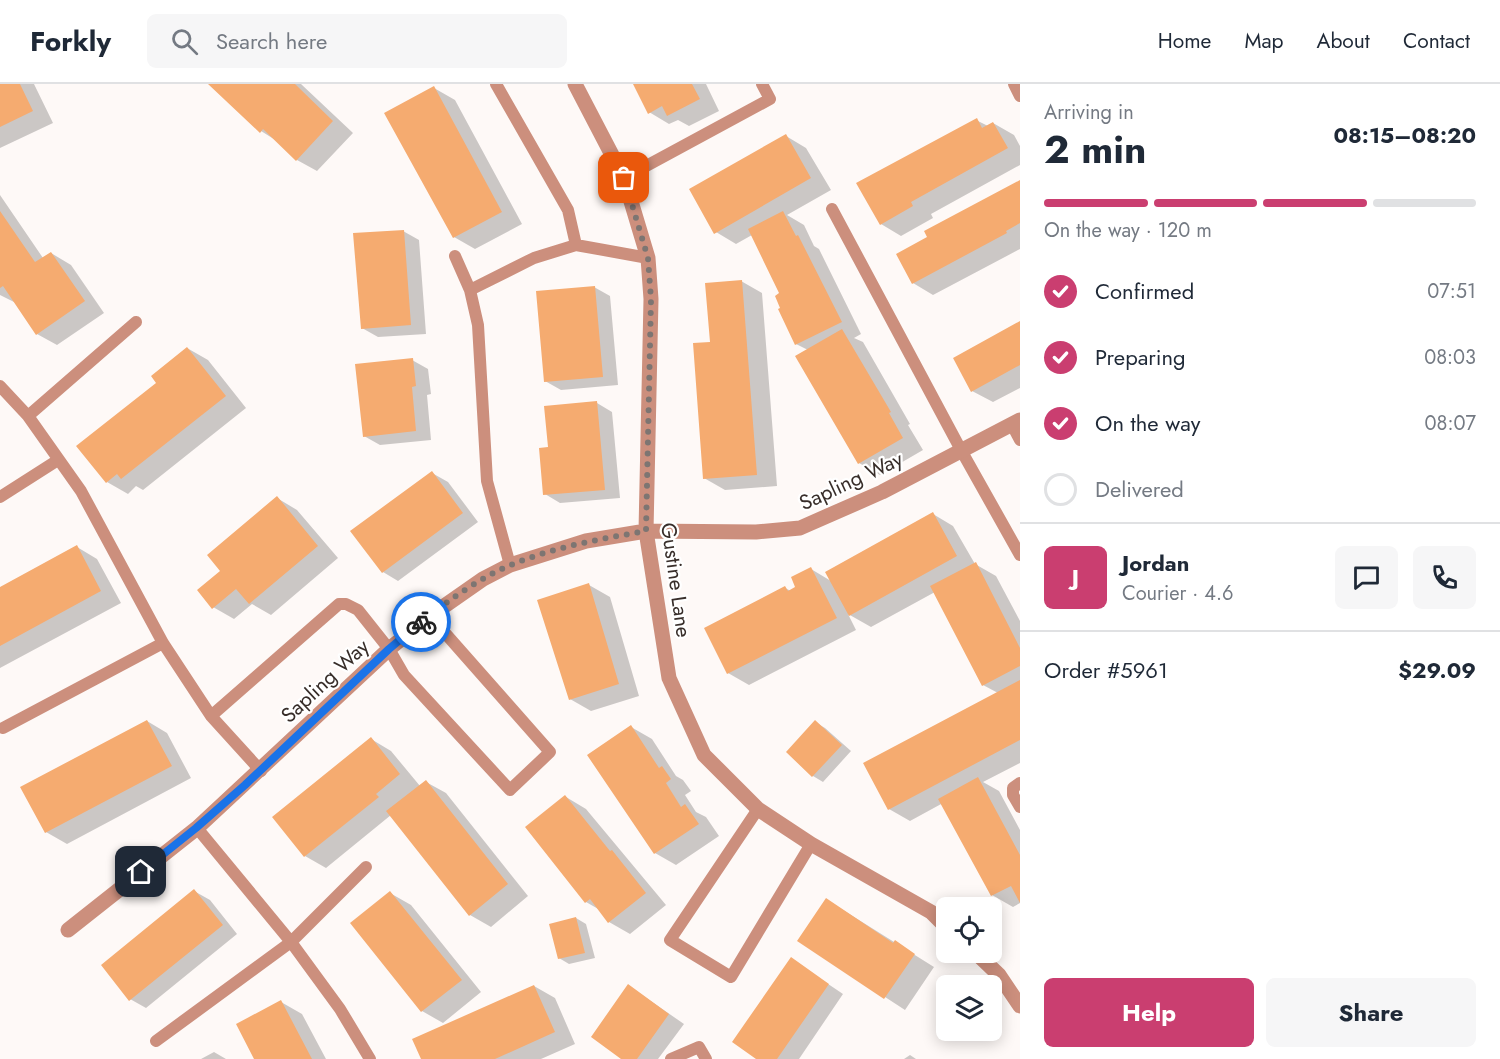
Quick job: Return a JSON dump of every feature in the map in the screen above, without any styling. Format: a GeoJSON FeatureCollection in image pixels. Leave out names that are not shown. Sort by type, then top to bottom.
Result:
{"type":"FeatureCollection","features":[{"type":"Feature","properties":{"kind":"street","name":"Gustine Lane"},"geometry":{"type":"LineString","coordinates":[[575,84],[624,178],[648,258],[651,299],[646,531],[669,678],[704,755],[758,809],[811,844],[936,917]]}},
{"type":"Feature","properties":{"kind":"street","name":"Sapling Way"},"geometry":{"type":"LineString","coordinates":[[68,930],[196,828],[261,771],[389,649],[429,616],[483,579],[510,565],[586,541],[646,531],[756,532],[800,528],[882,492],[1016,422]]}},
{"type":"Feature","properties":{"kind":"street"},"geometry":{"type":"LineString","coordinates":[[986,963],[999,975],[1020,1006]]}},
{"type":"Feature","properties":{"kind":"lane"},"geometry":{"type":"LineString","coordinates":[[496,84],[568,210],[576,244]]}},
{"type":"Feature","properties":{"kind":"lane"},"geometry":{"type":"LineString","coordinates":[[624,178],[770,99],[762,84]]}},
{"type":"Feature","properties":{"kind":"lane"},"geometry":{"type":"LineString","coordinates":[[1014,84],[1020,96]]}},
{"type":"Feature","properties":{"kind":"lane"},"geometry":{"type":"LineString","coordinates":[[832,209],[1020,555]]}},
{"type":"Feature","properties":{"kind":"lane"},"geometry":{"type":"LineString","coordinates":[[470,290],[534,258],[576,244],[648,258]]}},
{"type":"Feature","properties":{"kind":"lane"},"geometry":{"type":"LineString","coordinates":[[455,256],[470,290],[478,325],[487,481],[510,565]]}},
{"type":"Feature","properties":{"kind":"lane"},"geometry":{"type":"LineString","coordinates":[[28,416],[136,322]]}},
{"type":"Feature","properties":{"kind":"lane"},"geometry":{"type":"LineString","coordinates":[[0,386],[28,416],[81,491],[163,643],[211,716],[261,771]]}},
{"type":"Feature","properties":{"kind":"lane"},"geometry":{"type":"LineString","coordinates":[[1016,422],[1020,440]]}},
{"type":"Feature","properties":{"kind":"lane"},"geometry":{"type":"LineString","coordinates":[[0,497],[58,460]]}},
{"type":"Feature","properties":{"kind":"lane"},"geometry":{"type":"LineString","coordinates":[[211,716],[339,604],[346,604],[358,610],[389,649],[404,675],[510,790],[550,752],[429,616]]}},
{"type":"Feature","properties":{"kind":"lane"},"geometry":{"type":"LineString","coordinates":[[3,728],[163,643]]}},
{"type":"Feature","properties":{"kind":"lane"},"geometry":{"type":"LineString","coordinates":[[1020,783],[1013,788],[1013,795],[1020,807]]}},
{"type":"Feature","properties":{"kind":"lane"},"geometry":{"type":"LineString","coordinates":[[758,809],[670,940],[731,977],[811,844]]}},
{"type":"Feature","properties":{"kind":"lane"},"geometry":{"type":"LineString","coordinates":[[196,828],[291,942],[340,1009],[370,1059]]}},
{"type":"Feature","properties":{"kind":"lane"},"geometry":{"type":"LineString","coordinates":[[156,1041],[291,942],[366,867]]}},
{"type":"Feature","properties":{"kind":"lane"},"geometry":{"type":"LineString","coordinates":[[671,1059],[699,1047],[706,1059]]}},
{"type":"Feature","properties":{"kind":"building"},"geometry":{"type":"Polygon","coordinates":[[[0,84],[20,84],[33,111],[0,127],[0,84]]]}},
{"type":"Feature","properties":{"kind":"building"},"geometry":{"type":"Polygon","coordinates":[[[208,84],[295,84],[333,121],[296,161],[263,129],[260,133],[208,84]]]}},
{"type":"Feature","properties":{"kind":"building"},"geometry":{"type":"Polygon","coordinates":[[[633,84],[692,84],[700,99],[667,116],[662,106],[648,114],[633,84]]]}},
{"type":"Feature","properties":{"kind":"building"},"geometry":{"type":"Polygon","coordinates":[[[434,86],[502,212],[453,238],[384,113],[434,86]]]}},
{"type":"Feature","properties":{"kind":"building"},"geometry":{"type":"Polygon","coordinates":[[[977,118],[982,128],[993,122],[1008,148],[911,202],[913,206],[880,225],[856,183],[977,118]]]}},
{"type":"Feature","properties":{"kind":"building"},"geometry":{"type":"Polygon","coordinates":[[[786,134],[811,178],[714,234],[689,189],[786,134]]]}},
{"type":"Feature","properties":{"kind":"building"},"geometry":{"type":"Polygon","coordinates":[[[1020,180],[1020,223],[1006,231],[1007,233],[912,284],[896,254],[927,237],[924,231],[1020,180]]]}},
{"type":"Feature","properties":{"kind":"building"},"geometry":{"type":"Polygon","coordinates":[[[0,211],[35,262],[51,252],[85,301],[36,335],[3,286],[0,288],[0,211]]]}},
{"type":"Feature","properties":{"kind":"building"},"geometry":{"type":"Polygon","coordinates":[[[783,211],[796,236],[798,235],[842,322],[795,345],[778,309],[780,308],[775,296],[779,293],[748,229],[783,211]]]}},
{"type":"Feature","properties":{"kind":"building"},"geometry":{"type":"Polygon","coordinates":[[[404,230],[411,325],[361,329],[353,233],[404,230]]]}},
{"type":"Feature","properties":{"kind":"building"},"geometry":{"type":"Polygon","coordinates":[[[742,280],[757,475],[703,479],[693,343],[710,342],[705,283],[742,280]]]}},
{"type":"Feature","properties":{"kind":"building"},"geometry":{"type":"Polygon","coordinates":[[[595,286],[603,377],[544,382],[536,291],[595,286]]]}},
{"type":"Feature","properties":{"kind":"building"},"geometry":{"type":"Polygon","coordinates":[[[1020,321],[1020,365],[971,392],[953,358],[1020,321]]]}},
{"type":"Feature","properties":{"kind":"building"},"geometry":{"type":"Polygon","coordinates":[[[842,329],[891,412],[889,413],[903,438],[858,464],[795,356],[842,329]]]}},
{"type":"Feature","properties":{"kind":"building"},"geometry":{"type":"Polygon","coordinates":[[[187,347],[226,396],[121,479],[117,474],[106,483],[76,446],[156,383],[151,376],[187,347]]]}},
{"type":"Feature","properties":{"kind":"building"},"geometry":{"type":"Polygon","coordinates":[[[413,358],[416,386],[412,387],[416,431],[363,437],[355,364],[413,358]]]}},
{"type":"Feature","properties":{"kind":"building"},"geometry":{"type":"Polygon","coordinates":[[[597,401],[605,490],[543,495],[539,448],[548,447],[544,406],[597,401]]]}},
{"type":"Feature","properties":{"kind":"building"},"geometry":{"type":"Polygon","coordinates":[[[432,471],[463,513],[382,573],[350,531],[432,471]]]}},
{"type":"Feature","properties":{"kind":"building"},"geometry":{"type":"Polygon","coordinates":[[[277,496],[318,546],[249,604],[236,589],[212,609],[197,590],[220,571],[207,555],[277,496]]]}},
{"type":"Feature","properties":{"kind":"building"},"geometry":{"type":"Polygon","coordinates":[[[933,512],[957,556],[849,616],[825,572],[933,512]]]}},
{"type":"Feature","properties":{"kind":"building"},"geometry":{"type":"Polygon","coordinates":[[[77,545],[101,591],[0,646],[0,587],[77,545]]]}},
{"type":"Feature","properties":{"kind":"building"},"geometry":{"type":"Polygon","coordinates":[[[976,562],[1020,648],[1020,666],[982,686],[930,586],[976,562]]]}},
{"type":"Feature","properties":{"kind":"building"},"geometry":{"type":"Polygon","coordinates":[[[811,567],[837,618],[727,674],[704,628],[785,586],[788,591],[795,587],[791,577],[811,567]]]}},
{"type":"Feature","properties":{"kind":"building"},"geometry":{"type":"Polygon","coordinates":[[[589,583],[619,684],[569,700],[537,600],[589,583]]]}},
{"type":"Feature","properties":{"kind":"building"},"geometry":{"type":"Polygon","coordinates":[[[1020,680],[1020,740],[888,810],[863,763],[1020,680]]]}},
{"type":"Feature","properties":{"kind":"building"},"geometry":{"type":"Polygon","coordinates":[[[147,720],[172,766],[45,833],[20,787],[147,720]]]}},
{"type":"Feature","properties":{"kind":"building"},"geometry":{"type":"Polygon","coordinates":[[[815,720],[842,745],[812,777],[786,752],[815,720]]]}},
{"type":"Feature","properties":{"kind":"building"},"geometry":{"type":"Polygon","coordinates":[[[631,725],[659,768],[662,766],[671,779],[666,783],[681,807],[685,804],[699,824],[654,854],[587,755],[631,725]]]}},
{"type":"Feature","properties":{"kind":"building"},"geometry":{"type":"Polygon","coordinates":[[[371,737],[400,774],[376,794],[379,797],[304,857],[272,817],[371,737]]]}},
{"type":"Feature","properties":{"kind":"building"},"geometry":{"type":"Polygon","coordinates":[[[978,777],[1020,855],[1020,903],[1011,886],[991,896],[938,799],[978,777]]]}},
{"type":"Feature","properties":{"kind":"building"},"geometry":{"type":"Polygon","coordinates":[[[426,780],[508,884],[469,916],[386,811],[426,780]]]}},
{"type":"Feature","properties":{"kind":"building"},"geometry":{"type":"Polygon","coordinates":[[[565,795],[646,893],[608,923],[590,899],[585,903],[525,827],[565,795]]]}},
{"type":"Feature","properties":{"kind":"building"},"geometry":{"type":"Polygon","coordinates":[[[194,889],[223,925],[129,1001],[101,965],[194,889]]]}},
{"type":"Feature","properties":{"kind":"building"},"geometry":{"type":"Polygon","coordinates":[[[390,891],[462,980],[421,1012],[350,923],[390,891]]]}},
{"type":"Feature","properties":{"kind":"building"},"geometry":{"type":"Polygon","coordinates":[[[826,898],[893,943],[895,940],[915,954],[884,999],[797,941],[826,898]]]}},
{"type":"Feature","properties":{"kind":"building"},"geometry":{"type":"Polygon","coordinates":[[[576,917],[585,953],[558,959],[549,924],[576,917]]]}},
{"type":"Feature","properties":{"kind":"building"},"geometry":{"type":"Polygon","coordinates":[[[791,957],[829,984],[777,1059],[756,1059],[732,1042],[791,957]]]}},
{"type":"Feature","properties":{"kind":"building"},"geometry":{"type":"Polygon","coordinates":[[[628,984],[669,1014],[637,1059],[621,1059],[591,1037],[628,984]]]}},
{"type":"Feature","properties":{"kind":"building"},"geometry":{"type":"Polygon","coordinates":[[[534,985],[555,1032],[495,1059],[421,1059],[412,1039],[534,985]]]}},
{"type":"Feature","properties":{"kind":"building"},"geometry":{"type":"Polygon","coordinates":[[[281,1000],[312,1059],[254,1059],[236,1024],[281,1000]]]}},
{"type":"Feature","properties":{"kind":"way so far"},"geometry":{"type":"LineString","coordinates":[[421,622],[483,579],[510,565],[586,541],[646,531],[651,299],[648,258],[624,178]]}},
{"type":"Feature","properties":{"kind":"route"},"geometry":{"type":"LineString","coordinates":[[141,872],[261,771],[389,649],[421,622]]}}]}
